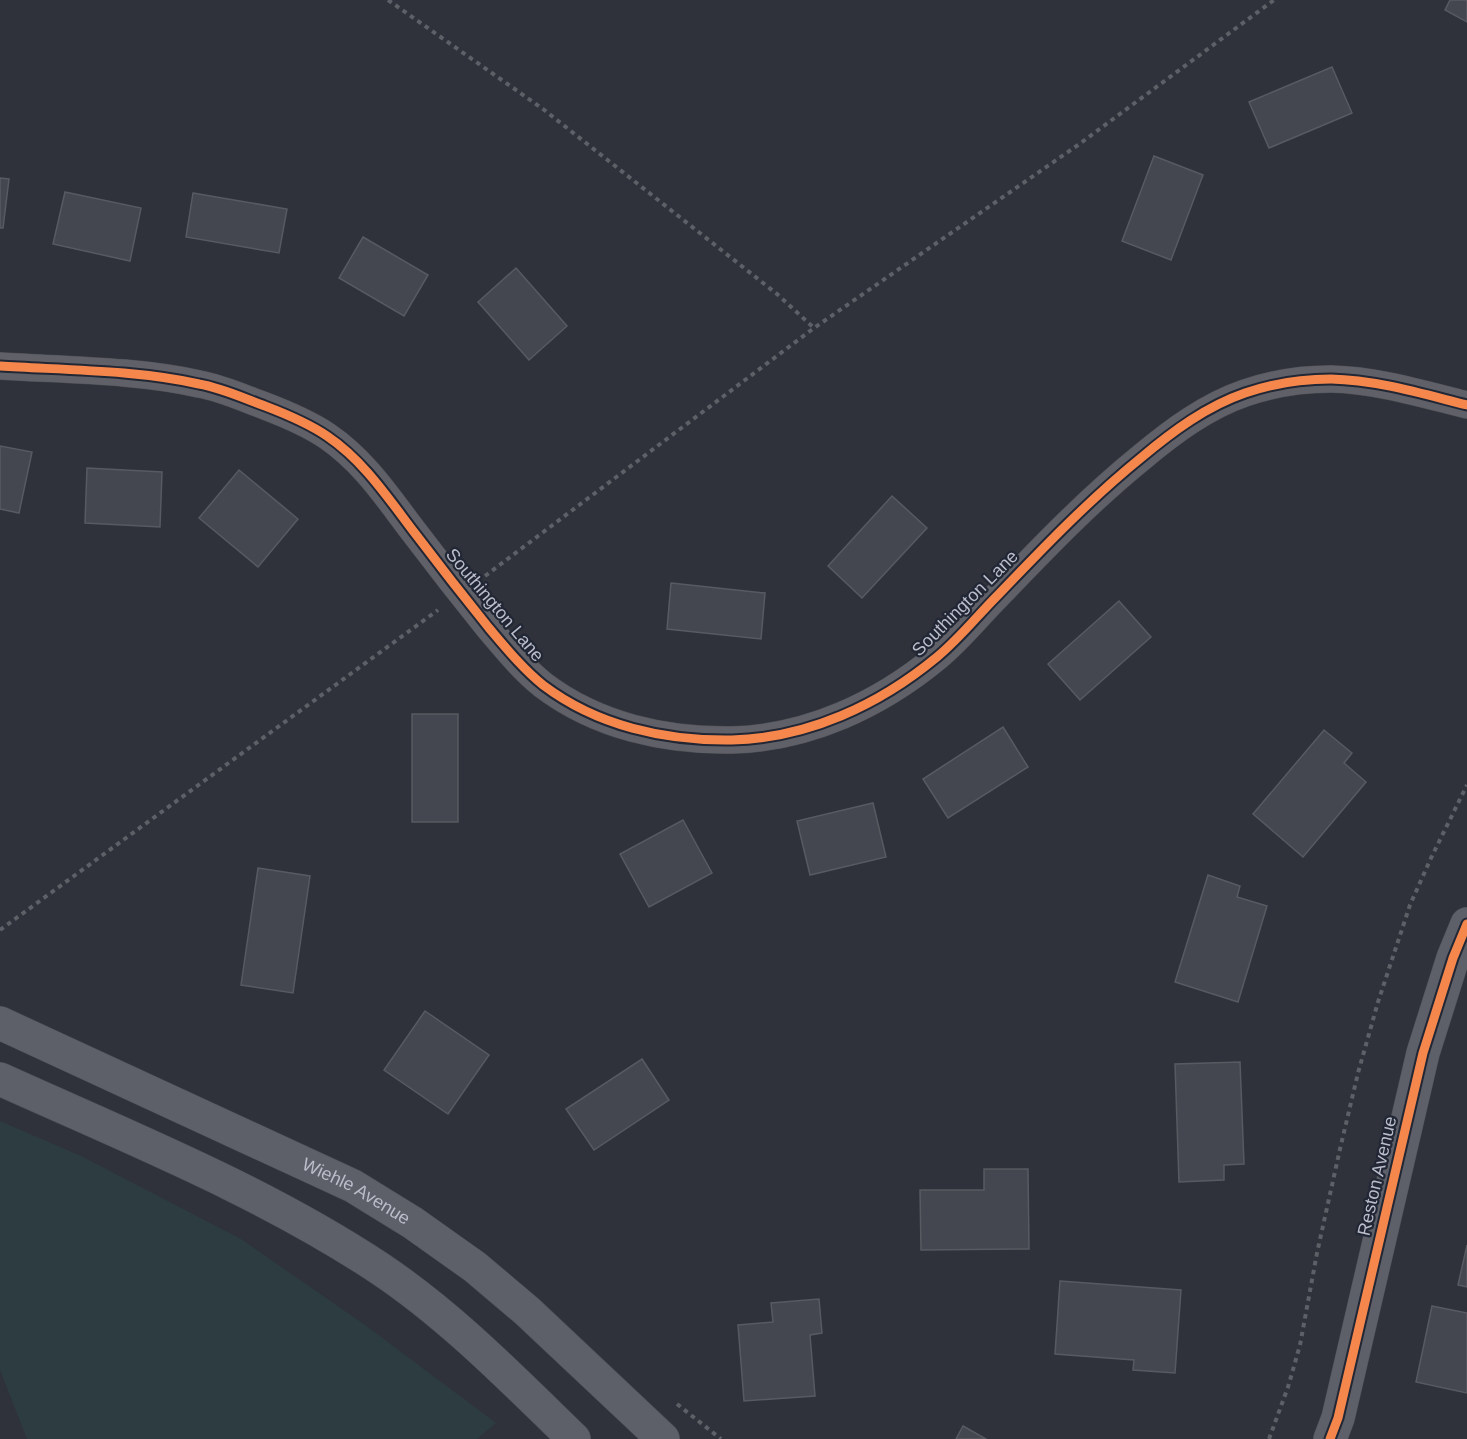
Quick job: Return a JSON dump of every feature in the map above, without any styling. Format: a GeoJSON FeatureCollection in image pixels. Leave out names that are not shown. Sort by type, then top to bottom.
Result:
{"type":"FeatureCollection","features":[{"type":"Feature","properties":{"kind":"main road","name":"Reston Avenue"},"geometry":{"type":"LineString","coordinates":[[1330,1439],[1338,1418],[1423,1053],[1453,958],[1467,924]]}},
{"type":"Feature","properties":{"kind":"main road","name":"Wiehle Avenue"},"geometry":{"type":"LineString","coordinates":[[0,1023],[285,1153],[353,1186],[413,1223],[475,1267],[527,1311],[663,1439]]}},
{"type":"Feature","properties":{"kind":"main road"},"geometry":{"type":"LineString","coordinates":[[0,1079],[229,1185],[318,1231],[379,1268],[440,1312],[574,1439]]}},
{"type":"Feature","properties":{"kind":"street","name":"Southington Lane"},"geometry":{"type":"LineString","coordinates":[[0,366],[124,374],[196,383],[222,389],[291,416],[327,436],[356,460],[376,482],[460,593],[507,649],[542,684],[581,709],[626,727],[670,737],[732,740],[776,736],[820,724],[850,713],[899,686],[941,654],[1100,491],[1164,438],[1202,412],[1245,393],[1282,384],[1330,379],[1386,385],[1467,405]]}},
{"type":"Feature","properties":{"kind":"path"},"geometry":{"type":"LineString","coordinates":[[388,0],[543,109],[777,294],[814,328]]}},
{"type":"Feature","properties":{"kind":"path"},"geometry":{"type":"LineString","coordinates":[[0,930],[460,593],[814,328],[1078,145],[1274,0]]}},
{"type":"Feature","properties":{"kind":"path"},"geometry":{"type":"LineString","coordinates":[[1269,1439],[1300,1345],[1340,1149],[1378,1002],[1410,905],[1467,785]]}},
{"type":"Feature","properties":{"kind":"shaded area"},"geometry":{"type":"Polygon","coordinates":[[[0,1121],[81,1156],[241,1239],[365,1325],[496,1423],[477,1439],[27,1439],[0,1370],[0,1121]]]}},
{"type":"Feature","properties":{"kind":"building"},"geometry":{"type":"Polygon","coordinates":[[[1450,0],[1467,0],[1467,22],[1445,10],[1450,0]]]}},
{"type":"Feature","properties":{"kind":"building"},"geometry":{"type":"Polygon","coordinates":[[[1332,67],[1352,113],[1269,148],[1249,102],[1332,67]]]}},
{"type":"Feature","properties":{"kind":"building"},"geometry":{"type":"Polygon","coordinates":[[[1154,156],[1203,175],[1171,260],[1122,241],[1154,156]]]}},
{"type":"Feature","properties":{"kind":"building"},"geometry":{"type":"Polygon","coordinates":[[[0,178],[9,179],[3,228],[0,228],[0,178]]]}},
{"type":"Feature","properties":{"kind":"building"},"geometry":{"type":"Polygon","coordinates":[[[65,192],[141,208],[130,261],[53,244],[65,192]]]}},
{"type":"Feature","properties":{"kind":"building"},"geometry":{"type":"Polygon","coordinates":[[[193,193],[287,209],[279,253],[186,237],[193,193]]]}},
{"type":"Feature","properties":{"kind":"building"},"geometry":{"type":"Polygon","coordinates":[[[363,237],[428,275],[404,316],[339,278],[363,237]]]}},
{"type":"Feature","properties":{"kind":"building"},"geometry":{"type":"Polygon","coordinates":[[[516,268],[567,326],[529,360],[478,302],[516,268]]]}},
{"type":"Feature","properties":{"kind":"building"},"geometry":{"type":"Polygon","coordinates":[[[0,446],[32,452],[19,513],[0,509],[0,446]]]}},
{"type":"Feature","properties":{"kind":"building"},"geometry":{"type":"Polygon","coordinates":[[[87,468],[162,472],[160,527],[85,523],[87,468]]]}},
{"type":"Feature","properties":{"kind":"building"},"geometry":{"type":"Polygon","coordinates":[[[239,470],[298,519],[258,567],[199,518],[239,470]]]}},
{"type":"Feature","properties":{"kind":"building"},"geometry":{"type":"Polygon","coordinates":[[[892,496],[927,528],[862,598],[828,566],[892,496]]]}},
{"type":"Feature","properties":{"kind":"building"},"geometry":{"type":"Polygon","coordinates":[[[671,583],[765,593],[761,639],[667,629],[671,583]]]}},
{"type":"Feature","properties":{"kind":"building"},"geometry":{"type":"Polygon","coordinates":[[[1119,601],[1151,637],[1080,700],[1048,664],[1119,601]]]}},
{"type":"Feature","properties":{"kind":"building"},"geometry":{"type":"Polygon","coordinates":[[[412,714],[458,714],[458,822],[412,822],[412,714]]]}},
{"type":"Feature","properties":{"kind":"building"},"geometry":{"type":"Polygon","coordinates":[[[1003,727],[1028,767],[948,818],[923,779],[1003,727]]]}},
{"type":"Feature","properties":{"kind":"building"},"geometry":{"type":"Polygon","coordinates":[[[1324,730],[1352,753],[1344,763],[1366,782],[1303,857],[1253,814],[1324,730]]]}},
{"type":"Feature","properties":{"kind":"building"},"geometry":{"type":"Polygon","coordinates":[[[873,803],[886,857],[810,875],[797,821],[873,803]]]}},
{"type":"Feature","properties":{"kind":"building"},"geometry":{"type":"Polygon","coordinates":[[[683,820],[712,873],[649,907],[620,854],[683,820]]]}},
{"type":"Feature","properties":{"kind":"building"},"geometry":{"type":"Polygon","coordinates":[[[258,868],[310,876],[293,993],[241,985],[258,868]]]}},
{"type":"Feature","properties":{"kind":"building"},"geometry":{"type":"Polygon","coordinates":[[[1208,875],[1240,886],[1237,897],[1267,906],[1238,1002],[1175,982],[1208,875]]]}},
{"type":"Feature","properties":{"kind":"building"},"geometry":{"type":"Polygon","coordinates":[[[425,1011],[489,1055],[448,1114],[384,1070],[425,1011]]]}},
{"type":"Feature","properties":{"kind":"building"},"geometry":{"type":"Polygon","coordinates":[[[642,1059],[669,1100],[594,1150],[566,1109],[642,1059]]]}},
{"type":"Feature","properties":{"kind":"building"},"geometry":{"type":"Polygon","coordinates":[[[1240,1062],[1244,1164],[1224,1165],[1224,1180],[1179,1182],[1175,1064],[1240,1062]]]}},
{"type":"Feature","properties":{"kind":"building"},"geometry":{"type":"Polygon","coordinates":[[[984,1169],[1028,1169],[1029,1249],[921,1250],[920,1190],[984,1190],[984,1169]]]}},
{"type":"Feature","properties":{"kind":"building"},"geometry":{"type":"Polygon","coordinates":[[[1467,1245],[1467,1287],[1458,1285],[1467,1245]]]}},
{"type":"Feature","properties":{"kind":"building"},"geometry":{"type":"Polygon","coordinates":[[[1060,1281],[1181,1290],[1175,1373],[1133,1370],[1134,1360],[1055,1354],[1060,1281]]]}},
{"type":"Feature","properties":{"kind":"building"},"geometry":{"type":"Polygon","coordinates":[[[819,1299],[822,1333],[810,1335],[815,1396],[744,1401],[738,1325],[773,1322],[771,1303],[819,1299]]]}},
{"type":"Feature","properties":{"kind":"building"},"geometry":{"type":"Polygon","coordinates":[[[1432,1306],[1467,1313],[1467,1393],[1416,1382],[1432,1306]]]}},
{"type":"Feature","properties":{"kind":"building"},"geometry":{"type":"Polygon","coordinates":[[[963,1426],[986,1439],[956,1439],[963,1426]]]}},
{"type":"Feature","properties":{"kind":"cycle path"},"geometry":{"type":"LineString","coordinates":[[0,366],[126,373],[175,379],[216,388],[312,427],[340,446],[364,468],[489,628],[543,685],[564,699],[609,721],[657,734],[707,740],[760,738],[815,726],[867,704],[891,690],[945,650],[1050,541],[1123,473],[1178,429],[1231,398],[1276,385],[1331,379],[1383,385],[1467,405]]}},
{"type":"Feature","properties":{"kind":"cycle path"},"geometry":{"type":"LineString","coordinates":[[1330,1439],[1338,1418],[1423,1053],[1453,958],[1467,924]]}}]}
